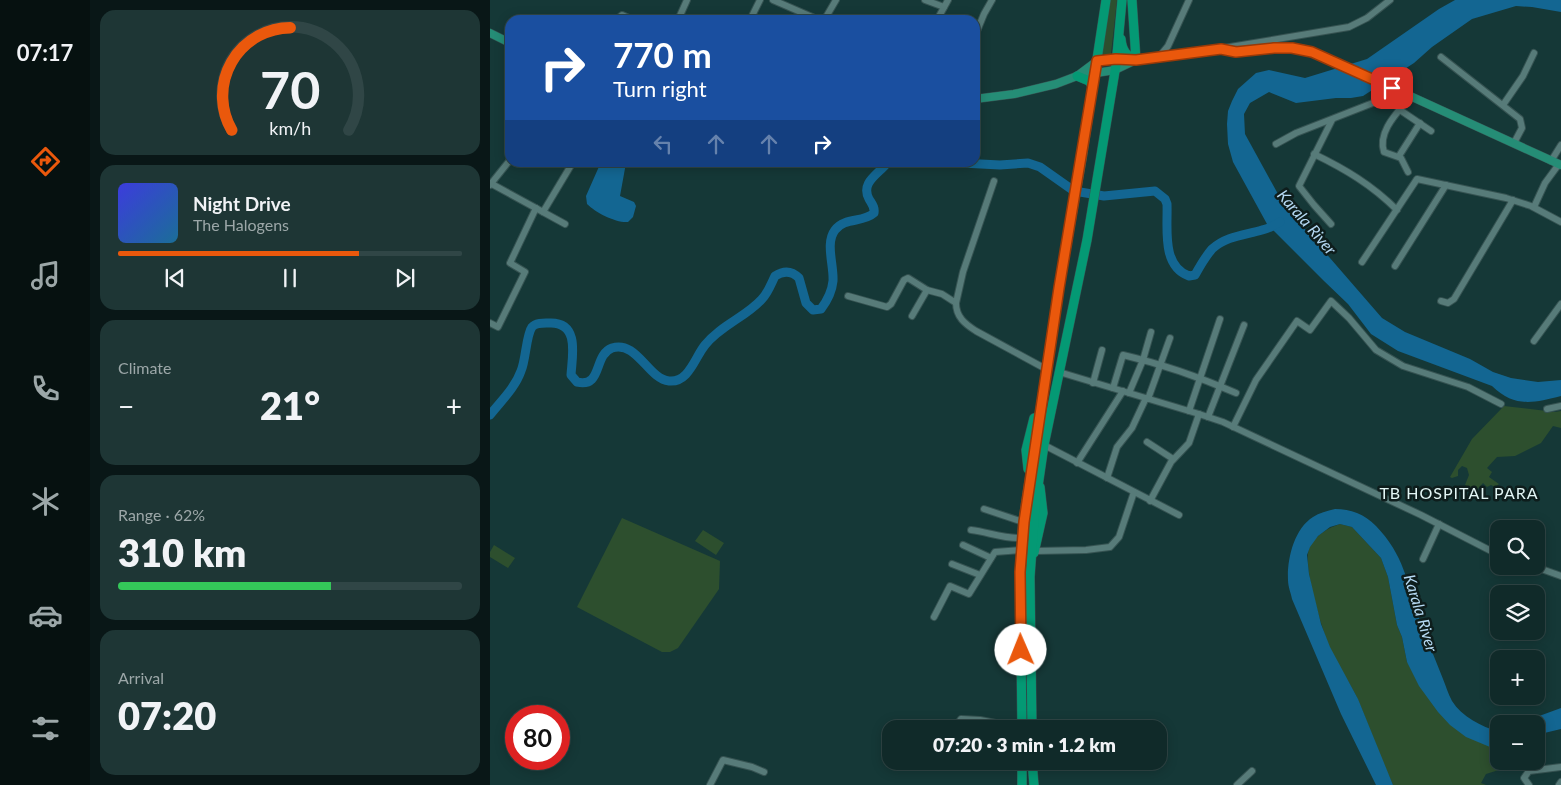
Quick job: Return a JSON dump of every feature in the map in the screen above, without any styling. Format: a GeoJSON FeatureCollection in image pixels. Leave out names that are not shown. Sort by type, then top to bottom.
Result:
{"type":"FeatureCollection","features":[{"type":"Feature","properties":{"kind":"highway"},"geometry":{"type":"LineString","coordinates":[[1032,720],[1030,569],[1034,478],[1041,402],[1106,0]]}},
{"type":"Feature","properties":{"kind":"highway"},"geometry":{"type":"LineString","coordinates":[[1022,720],[1021,550],[1024,522],[1044,445],[1090,224],[1115,70],[1122,0]]}},
{"type":"Feature","properties":{"kind":"highway"},"geometry":{"type":"LineString","coordinates":[[1132,0],[1136,60]]}},
{"type":"Feature","properties":{"kind":"highway"},"geometry":{"type":"LineString","coordinates":[[1120,31],[1124,52],[1136,60]]}},
{"type":"Feature","properties":{"kind":"highway"},"geometry":{"type":"LineString","coordinates":[[1077,76],[1089,81],[1093,87]]}},
{"type":"Feature","properties":{"kind":"highway"},"geometry":{"type":"LineString","coordinates":[[1046,368],[1059,372]]}},
{"type":"Feature","properties":{"kind":"highway"},"geometry":{"type":"LineString","coordinates":[[1030,569],[1043,513],[1042,497],[1034,478]]}},
{"type":"Feature","properties":{"kind":"highway"},"geometry":{"type":"LineString","coordinates":[[1022,770],[1022,785]]}},
{"type":"Feature","properties":{"kind":"highway"},"geometry":{"type":"LineString","coordinates":[[1033,770],[1034,785]]}},
{"type":"Feature","properties":{"kind":"main road"},"geometry":{"type":"LineString","coordinates":[[490,33],[505,40]]}},
{"type":"Feature","properties":{"kind":"main road"},"geometry":{"type":"LineString","coordinates":[[1077,76],[1097,61],[1116,59],[1136,60],[1221,49],[1236,52],[1274,48],[1303,49],[1338,63],[1557,164]]}},
{"type":"Feature","properties":{"kind":"main road"},"geometry":{"type":"LineString","coordinates":[[980,98],[1014,94],[1056,84],[1077,76],[1115,70],[1136,60]]}},
{"type":"Feature","properties":{"kind":"street"},"geometry":{"type":"LineString","coordinates":[[680,15],[687,0]]}},
{"type":"Feature","properties":{"kind":"street"},"geometry":{"type":"LineString","coordinates":[[752,15],[760,0]]}},
{"type":"Feature","properties":{"kind":"street"},"geometry":{"type":"LineString","coordinates":[[772,0],[808,15]]}},
{"type":"Feature","properties":{"kind":"street"},"geometry":{"type":"LineString","coordinates":[[827,15],[836,0]]}},
{"type":"Feature","properties":{"kind":"street"},"geometry":{"type":"LineString","coordinates":[[925,0],[944,7]]}},
{"type":"Feature","properties":{"kind":"street"},"geometry":{"type":"LineString","coordinates":[[940,15],[948,0]]}},
{"type":"Feature","properties":{"kind":"street"},"geometry":{"type":"LineString","coordinates":[[980,24],[992,0]]}},
{"type":"Feature","properties":{"kind":"street"},"geometry":{"type":"LineString","coordinates":[[1159,56],[1168,46],[1189,0]]}},
{"type":"Feature","properties":{"kind":"street"},"geometry":{"type":"LineString","coordinates":[[1221,49],[1350,27],[1367,18],[1390,0]]}},
{"type":"Feature","properties":{"kind":"street"},"geometry":{"type":"LineString","coordinates":[[1168,46],[1174,54]]}},
{"type":"Feature","properties":{"kind":"street"},"geometry":{"type":"LineString","coordinates":[[1503,105],[1523,76],[1534,53]]}},
{"type":"Feature","properties":{"kind":"street"},"geometry":{"type":"LineString","coordinates":[[1441,57],[1522,122],[1522,128],[1514,143]]}},
{"type":"Feature","properties":{"kind":"street"},"geometry":{"type":"LineString","coordinates":[[1276,144],[1296,134],[1401,92]]}},
{"type":"Feature","properties":{"kind":"street"},"geometry":{"type":"LineString","coordinates":[[1408,172],[1398,156],[1384,152],[1382,144],[1384,134],[1410,96]]}},
{"type":"Feature","properties":{"kind":"street"},"geometry":{"type":"LineString","coordinates":[[1400,110],[1431,131]]}},
{"type":"Feature","properties":{"kind":"street"},"geometry":{"type":"LineString","coordinates":[[1331,224],[1300,188],[1300,184],[1332,120]]}},
{"type":"Feature","properties":{"kind":"street"},"geometry":{"type":"LineString","coordinates":[[1398,156],[1420,123]]}},
{"type":"Feature","properties":{"kind":"street"},"geometry":{"type":"LineString","coordinates":[[1534,207],[1545,183],[1557,164],[1561,145]]}},
{"type":"Feature","properties":{"kind":"street"},"geometry":{"type":"LineString","coordinates":[[1314,154],[1375,189],[1397,210]]}},
{"type":"Feature","properties":{"kind":"street"},"geometry":{"type":"LineString","coordinates":[[505,166],[490,184],[565,224]]}},
{"type":"Feature","properties":{"kind":"street"},"geometry":{"type":"LineString","coordinates":[[543,212],[570,167]]}},
{"type":"Feature","properties":{"kind":"street"},"geometry":{"type":"LineString","coordinates":[[1362,262],[1416,179],[1513,200],[1534,207],[1561,222]]}},
{"type":"Feature","properties":{"kind":"street"},"geometry":{"type":"LineString","coordinates":[[994,181],[966,263],[956,303],[957,313],[967,325],[976,331],[1046,368]]}},
{"type":"Feature","properties":{"kind":"street"},"geometry":{"type":"LineString","coordinates":[[1395,266],[1446,185]]}},
{"type":"Feature","properties":{"kind":"street"},"geometry":{"type":"LineString","coordinates":[[1441,301],[1448,303],[1454,299],[1513,200]]}},
{"type":"Feature","properties":{"kind":"street"},"geometry":{"type":"LineString","coordinates":[[490,323],[498,327],[525,272],[510,263],[536,208]]}},
{"type":"Feature","properties":{"kind":"street"},"geometry":{"type":"LineString","coordinates":[[848,296],[866,299],[887,307],[908,278],[927,290],[942,294],[956,303]]}},
{"type":"Feature","properties":{"kind":"street"},"geometry":{"type":"LineString","coordinates":[[912,316],[927,290]]}},
{"type":"Feature","properties":{"kind":"street"},"geometry":{"type":"LineString","coordinates":[[1233,427],[1256,380],[1297,321],[1310,330],[1331,301],[1349,318],[1376,350],[1403,366],[1468,387],[1502,404]]}},
{"type":"Feature","properties":{"kind":"street"},"geometry":{"type":"LineString","coordinates":[[1534,341],[1561,304]]}},
{"type":"Feature","properties":{"kind":"street"},"geometry":{"type":"LineString","coordinates":[[1189,411],[1220,319]]}},
{"type":"Feature","properties":{"kind":"street"},"geometry":{"type":"LineString","coordinates":[[1208,417],[1244,325]]}},
{"type":"Feature","properties":{"kind":"street"},"geometry":{"type":"LineString","coordinates":[[1078,463],[1126,392],[1143,360],[1151,332]]}},
{"type":"Feature","properties":{"kind":"street"},"geometry":{"type":"LineString","coordinates":[[1107,478],[1117,447],[1132,428],[1147,398],[1170,338]]}},
{"type":"Feature","properties":{"kind":"street"},"geometry":{"type":"LineString","coordinates":[[1093,383],[1102,350]]}},
{"type":"Feature","properties":{"kind":"street"},"geometry":{"type":"LineString","coordinates":[[1113,388],[1123,356],[1161,365],[1236,392]]}},
{"type":"Feature","properties":{"kind":"street"},"geometry":{"type":"LineString","coordinates":[[1059,372],[1199,414],[1233,427],[1439,524],[1490,550]]}},
{"type":"Feature","properties":{"kind":"street"},"geometry":{"type":"LineString","coordinates":[[1547,409],[1561,406]]}},
{"type":"Feature","properties":{"kind":"street"},"geometry":{"type":"LineString","coordinates":[[1150,501],[1173,459],[1187,447],[1199,414]]}},
{"type":"Feature","properties":{"kind":"street"},"geometry":{"type":"LineString","coordinates":[[1147,442],[1173,459]]}},
{"type":"Feature","properties":{"kind":"street"},"geometry":{"type":"LineString","coordinates":[[1044,445],[1179,516]]}},
{"type":"Feature","properties":{"kind":"street"},"geometry":{"type":"LineString","coordinates":[[1035,551],[1096,550],[1110,547],[1119,537],[1134,492]]}},
{"type":"Feature","properties":{"kind":"street"},"geometry":{"type":"LineString","coordinates":[[984,509],[1024,522]]}},
{"type":"Feature","properties":{"kind":"street"},"geometry":{"type":"LineString","coordinates":[[1423,559],[1439,524]]}},
{"type":"Feature","properties":{"kind":"street"},"geometry":{"type":"LineString","coordinates":[[970,530],[987,532],[1009,539],[1022,538]]}},
{"type":"Feature","properties":{"kind":"street"},"geometry":{"type":"LineString","coordinates":[[963,545],[991,558]]}},
{"type":"Feature","properties":{"kind":"street"},"geometry":{"type":"LineString","coordinates":[[934,617],[950,586],[969,594],[995,552],[1021,550]]}},
{"type":"Feature","properties":{"kind":"street"},"geometry":{"type":"LineString","coordinates":[[952,564],[980,575]]}},
{"type":"Feature","properties":{"kind":"street"},"geometry":{"type":"LineString","coordinates":[[1545,570],[1561,576]]}},
{"type":"Feature","properties":{"kind":"street"},"geometry":{"type":"LineString","coordinates":[[960,720],[980,720]]}},
{"type":"Feature","properties":{"kind":"street"},"geometry":{"type":"LineString","coordinates":[[710,785],[723,760],[752,766],[764,772]]}},
{"type":"Feature","properties":{"kind":"street"},"geometry":{"type":"LineString","coordinates":[[1529,785],[1524,778],[1528,772],[1561,767]]}},
{"type":"Feature","properties":{"kind":"street"},"geometry":{"type":"LineString","coordinates":[[1237,785],[1252,771]]}},
{"type":"Feature","properties":{"kind":"green space"},"geometry":{"type":"Polygon","coordinates":[[[1108,0],[1117,0],[1111,54],[1102,54],[1108,0]]]}},
{"type":"Feature","properties":{"kind":"green space"},"geometry":{"type":"Polygon","coordinates":[[[1504,406],[1555,412],[1561,411],[1561,428],[1553,426],[1541,443],[1515,456],[1497,457],[1487,468],[1492,472],[1489,477],[1499,484],[1495,487],[1491,485],[1487,487],[1483,483],[1476,491],[1465,485],[1469,475],[1467,468],[1462,466],[1458,470],[1458,476],[1450,477],[1472,439],[1504,406]]]}},
{"type":"Feature","properties":{"kind":"green space"},"geometry":{"type":"Polygon","coordinates":[[[622,518],[720,561],[719,589],[678,648],[670,652],[662,652],[577,607],[622,518]]]}},
{"type":"Feature","properties":{"kind":"green space"},"geometry":{"type":"Polygon","coordinates":[[[1340,524],[1352,527],[1381,558],[1388,577],[1397,625],[1402,637],[1407,662],[1490,747],[1490,770],[1499,770],[1486,774],[1481,783],[1486,785],[1393,785],[1358,700],[1329,646],[1310,580],[1308,554],[1310,546],[1323,532],[1340,524]]]}},
{"type":"Feature","properties":{"kind":"green space"},"geometry":{"type":"Polygon","coordinates":[[[703,530],[724,543],[716,555],[695,541],[703,530]]]}},
{"type":"Feature","properties":{"kind":"green space"},"geometry":{"type":"Polygon","coordinates":[[[494,545],[515,558],[508,568],[490,557],[490,552],[494,545]]]}},
{"type":"Feature","properties":{"kind":"water"},"geometry":{"type":"Polygon","coordinates":[[[1455,0],[1561,0],[1561,12],[1516,6],[1472,19],[1432,47],[1414,63],[1363,96],[1296,103],[1269,92],[1250,103],[1244,114],[1245,134],[1284,205],[1382,318],[1405,332],[1470,359],[1493,372],[1511,378],[1538,382],[1561,380],[1561,396],[1533,402],[1517,401],[1500,393],[1492,386],[1398,351],[1371,334],[1348,304],[1267,224],[1233,162],[1228,144],[1228,111],[1238,89],[1256,73],[1269,70],[1305,78],[1367,59],[1455,0]]]}},
{"type":"Feature","properties":{"kind":"water"},"geometry":{"type":"Polygon","coordinates":[[[599,167],[625,167],[620,196],[634,202],[636,206],[633,217],[628,222],[623,222],[606,217],[587,204],[586,196],[599,167]]]}},
{"type":"Feature","properties":{"kind":"water"},"geometry":{"type":"Polygon","coordinates":[[[1335,509],[1352,511],[1362,515],[1376,526],[1393,548],[1404,569],[1419,618],[1448,693],[1461,712],[1490,729],[1490,747],[1466,737],[1450,725],[1419,686],[1407,662],[1402,637],[1397,625],[1388,577],[1381,558],[1352,527],[1340,524],[1330,527],[1318,536],[1310,547],[1307,555],[1309,574],[1321,624],[1330,647],[1358,699],[1393,785],[1376,785],[1341,714],[1292,599],[1288,585],[1290,554],[1296,537],[1306,522],[1323,512],[1335,509]]]}},
{"type":"Feature","properties":{"kind":"water"},"geometry":{"type":"Polygon","coordinates":[[[1561,708],[1561,729],[1545,733],[1545,715],[1542,715],[1561,708]]]}},
{"type":"Feature","properties":{"kind":"waterway"},"geometry":{"type":"LineString","coordinates":[[980,164],[1028,163],[1040,167],[1074,191],[1104,196],[1155,191],[1165,199],[1167,204],[1167,234],[1170,255],[1180,271],[1189,276],[1195,275],[1207,255],[1223,241],[1267,229],[1280,222]]}},
{"type":"Feature","properties":{"kind":"waterway"},"geometry":{"type":"LineString","coordinates":[[490,415],[518,377],[523,366],[530,331],[536,324],[560,324],[566,329],[570,335],[573,351],[571,375],[577,382],[585,383],[591,380],[606,352],[612,348],[621,347],[635,354],[662,379],[676,381],[687,374],[701,350],[711,338],[749,311],[764,297],[775,276],[778,274],[788,272],[799,278],[806,303],[813,310],[821,309],[829,296],[832,285],[833,275],[830,248],[832,235],[844,223],[865,218],[874,213],[874,207],[869,199],[867,188],[872,179],[883,167]]}},
{"type":"Feature","properties":{"kind":"district","name":"TB HOSPITAL PARA"},"geometry":{"type":"Point","coordinates":[1459,493]}},
{"type":"Feature","properties":{"kind":"route"},"geometry":{"type":"LineString","coordinates":[[1021,650],[1020,572],[1024,522],[1059,288],[1097,61],[1116,59],[1136,60],[1221,49],[1236,52],[1274,48],[1303,49],[1392,88]]}},
{"type":"Feature","properties":{"kind":"water label","name":"Karala River"},"geometry":{"type":"Point","coordinates":[1307,222]}},
{"type":"Feature","properties":{"kind":"water label","name":"Karala River"},"geometry":{"type":"Point","coordinates":[1421,613]}}]}
